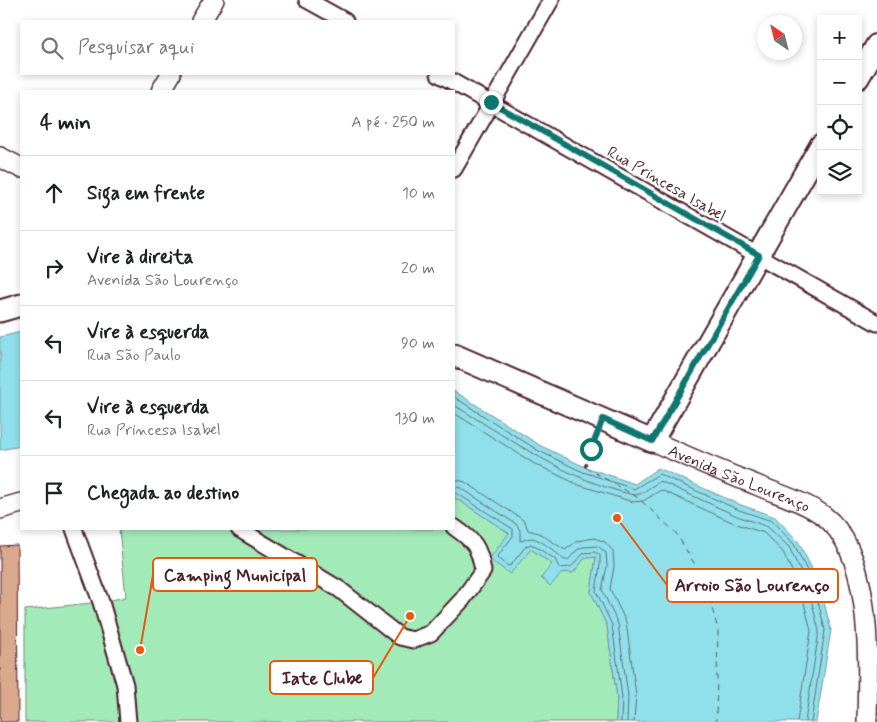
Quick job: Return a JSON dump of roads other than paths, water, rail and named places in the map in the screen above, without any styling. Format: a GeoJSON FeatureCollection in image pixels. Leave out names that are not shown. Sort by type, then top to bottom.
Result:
{"type":"FeatureCollection","features":[{"type":"Feature","properties":{"kind":"main road"},"geometry":{"type":"LineString","coordinates":[[862,71],[877,45]]}},
{"type":"Feature","properties":{"kind":"main road"},"geometry":{"type":"LineString","coordinates":[[652,441],[818,150]]}},
{"type":"Feature","properties":{"kind":"main road"},"geometry":{"type":"LineString","coordinates":[[0,311],[20,305]]}},
{"type":"Feature","properties":{"kind":"main road","name":"Avenida São Lourenço"},"geometry":{"type":"LineString","coordinates":[[455,355],[652,441]]}},
{"type":"Feature","properties":{"kind":"street"},"geometry":{"type":"LineString","coordinates":[[202,20],[214,0]]}},
{"type":"Feature","properties":{"kind":"street"},"geometry":{"type":"LineString","coordinates":[[307,0],[343,20]]}},
{"type":"Feature","properties":{"kind":"street"},"geometry":{"type":"LineString","coordinates":[[455,167],[551,0]]}},
{"type":"Feature","properties":{"kind":"street"},"geometry":{"type":"LineString","coordinates":[[162,90],[170,75]]}},
{"type":"Feature","properties":{"kind":"street","name":"Rua Princesa Isabel"},"geometry":{"type":"LineString","coordinates":[[441,75],[877,323]]}},
{"type":"Feature","properties":{"kind":"street"},"geometry":{"type":"LineString","coordinates":[[0,157],[20,167]]}},
{"type":"Feature","properties":{"kind":"street","name":"Avenida São Lourenço"},"geometry":{"type":"LineString","coordinates":[[652,441],[809,506],[825,516],[839,531],[852,554],[862,589],[874,649],[867,722]]}},
{"type":"Feature","properties":{"kind":"street"},"geometry":{"type":"LineString","coordinates":[[0,509],[20,503]]}},
{"type":"Feature","properties":{"kind":"street"},"geometry":{"type":"LineString","coordinates":[[241,530],[338,589],[400,637],[413,640],[431,633],[462,600],[483,571],[480,555],[471,540],[455,528]]}},
{"type":"Feature","properties":{"kind":"street"},"geometry":{"type":"LineString","coordinates":[[74,530],[101,602],[125,685],[128,722]]}},
{"type":"Feature","properties":{"kind":"water"},"geometry":{"type":"Polygon","coordinates":[[[20,332],[20,446],[0,450],[0,337],[20,332]]]}},
{"type":"Feature","properties":{"kind":"water"},"geometry":{"type":"Polygon","coordinates":[[[455,392],[541,446],[585,467],[635,484],[658,468],[741,505],[775,517],[798,541],[819,583],[831,630],[816,722],[616,722],[617,697],[607,626],[591,592],[596,557],[585,558],[573,573],[563,572],[550,586],[541,578],[552,564],[531,549],[510,574],[489,559],[509,533],[455,498],[455,392]]]}},
{"type":"Feature","properties":{"kind":"place","name":"Arroio São Lourenço"},"geometry":{"type":"Point","coordinates":[617,518]}},
{"type":"Feature","properties":{"kind":"place","name":"Iate Clube"},"geometry":{"type":"Point","coordinates":[410,616]}},
{"type":"Feature","properties":{"kind":"place","name":"Camping Municipal"},"geometry":{"type":"Point","coordinates":[140,650]}}]}
